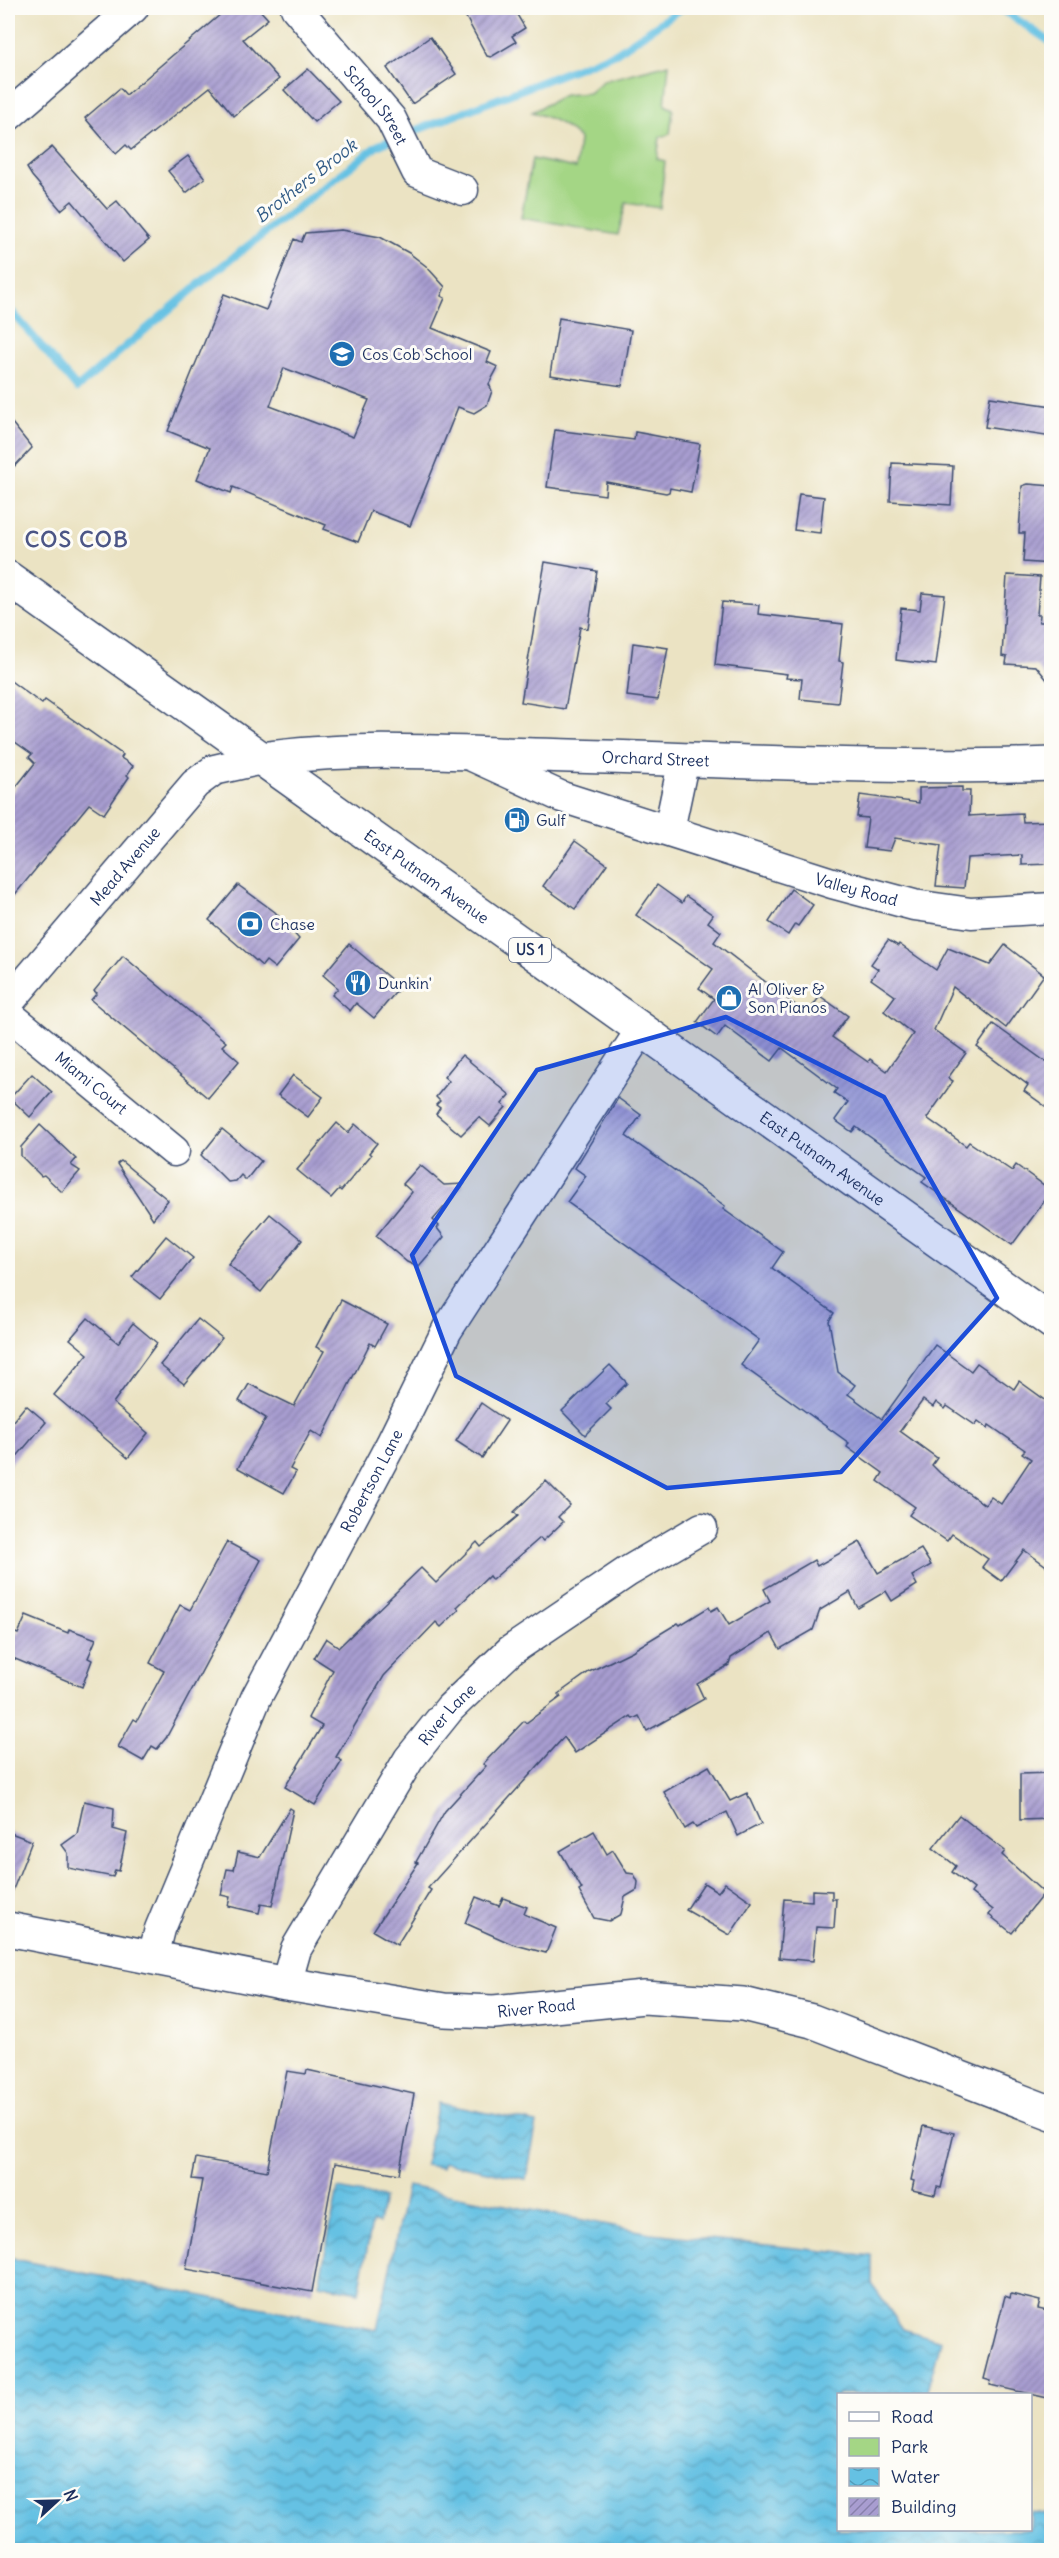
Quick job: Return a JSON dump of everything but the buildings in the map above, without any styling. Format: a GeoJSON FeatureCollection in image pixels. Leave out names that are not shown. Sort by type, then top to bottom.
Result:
{"type":"FeatureCollection","features":[{"type":"Feature","properties":{"kind":"main road","name":"East Putnam Avenue"},"geometry":{"type":"LineString","coordinates":[[8,578],[1052,1322]]}},
{"type":"Feature","properties":{"kind":"main road","name":"Orchard Street"},"geometry":{"type":"LineString","coordinates":[[262,759],[293,754],[370,751],[908,765],[1052,764]]}},
{"type":"Feature","properties":{"kind":"main road","name":"River Road"},"geometry":{"type":"LineString","coordinates":[[8,1929],[286,1984],[424,2008],[468,2012],[513,2010],[644,1997],[743,2004],[831,2028],[1052,2113]]}},
{"type":"Feature","properties":{"kind":"street"},"geometry":{"type":"LineString","coordinates":[[8,116],[133,8]]}},
{"type":"Feature","properties":{"kind":"street","name":"School Street"},"geometry":{"type":"LineString","coordinates":[[296,8],[391,119],[417,172],[462,190]]}},
{"type":"Feature","properties":{"kind":"street","name":"Valley Road"},"geometry":{"type":"LineString","coordinates":[[465,753],[562,797],[832,883],[935,909],[999,913],[1052,908]]}},
{"type":"Feature","properties":{"kind":"street","name":"Mead Avenue"},"geometry":{"type":"LineString","coordinates":[[8,1003],[195,784],[214,770],[262,759]]}},
{"type":"Feature","properties":{"kind":"street"},"geometry":{"type":"LineString","coordinates":[[669,830],[684,759]]}},
{"type":"Feature","properties":{"kind":"street","name":"Miami Court"},"geometry":{"type":"LineString","coordinates":[[8,1014],[174,1151]]}},
{"type":"Feature","properties":{"kind":"street","name":"Robertson Lane"},"geometry":{"type":"LineString","coordinates":[[153,1957],[165,1918],[256,1698],[392,1444],[447,1330],[641,1030]]}},
{"type":"Feature","properties":{"kind":"street","name":"River Lane"},"geometry":{"type":"LineString","coordinates":[[286,1984],[296,1949],[409,1758],[450,1708],[510,1651],[627,1572],[702,1528]]}},
{"type":"Feature","properties":{"kind":"highlighted area"},"geometry":{"type":"Polygon","coordinates":[[[726,1017],[884,1097],[997,1298],[841,1472],[667,1488],[456,1376],[412,1255],[537,1070],[726,1017]]]}},
{"type":"Feature","properties":{"kind":"green space"},"geometry":{"type":"Polygon","coordinates":[[[669,64],[665,105],[673,109],[670,134],[660,137],[657,159],[665,161],[660,208],[626,203],[618,235],[521,218],[532,159],[576,168],[579,139],[558,122],[532,112],[564,95],[589,93],[603,81],[669,64]]]}},
{"type":"Feature","properties":{"kind":"water"},"geometry":{"type":"Polygon","coordinates":[[[438,2103],[537,2123],[526,2179],[443,2162],[441,2168],[425,2165],[438,2103]]]}},
{"type":"Feature","properties":{"kind":"water"},"geometry":{"type":"Polygon","coordinates":[[[407,2186],[650,2233],[872,2256],[872,2285],[903,2329],[941,2341],[926,2393],[837,2393],[837,2531],[1032,2531],[1032,2512],[1051,2515],[1051,2550],[8,2550],[8,2258],[377,2330],[407,2186]]]}},
{"type":"Feature","properties":{"kind":"water"},"geometry":{"type":"Polygon","coordinates":[[[338,2189],[384,2198],[379,2223],[372,2222],[359,2292],[319,2284],[338,2189]]]}},
{"type":"Feature","properties":{"kind":"waterway","name":"Brothers Brook"},"geometry":{"type":"LineString","coordinates":[[404,135],[616,53],[682,8]]}},
{"type":"Feature","properties":{"kind":"waterway","name":"Brothers Brook"},"geometry":{"type":"LineString","coordinates":[[1000,8],[1052,43]]}},
{"type":"Feature","properties":{"kind":"waterway","name":"Brothers Brook"},"geometry":{"type":"LineString","coordinates":[[8,307],[77,388],[204,280],[377,146],[393,139]]}},
{"type":"Feature","properties":{"kind":"place","name":"Cos Cob School"},"geometry":{"type":"Point","coordinates":[342,354]}},
{"type":"Feature","properties":{"kind":"place","name":"Gulf"},"geometry":{"type":"Point","coordinates":[517,820]}},
{"type":"Feature","properties":{"kind":"place","name":"Chase"},"geometry":{"type":"Point","coordinates":[250,924]}},
{"type":"Feature","properties":{"kind":"place","name":"Dunkin'"},"geometry":{"type":"Point","coordinates":[358,983]}},
{"type":"Feature","properties":{"kind":"place","name":"Al Oliver & Son Pianos"},"geometry":{"type":"Point","coordinates":[729,998]}},
{"type":"Feature","properties":{"kind":"district","name":"COS COB"},"geometry":{"type":"Point","coordinates":[77,539]}}]}
